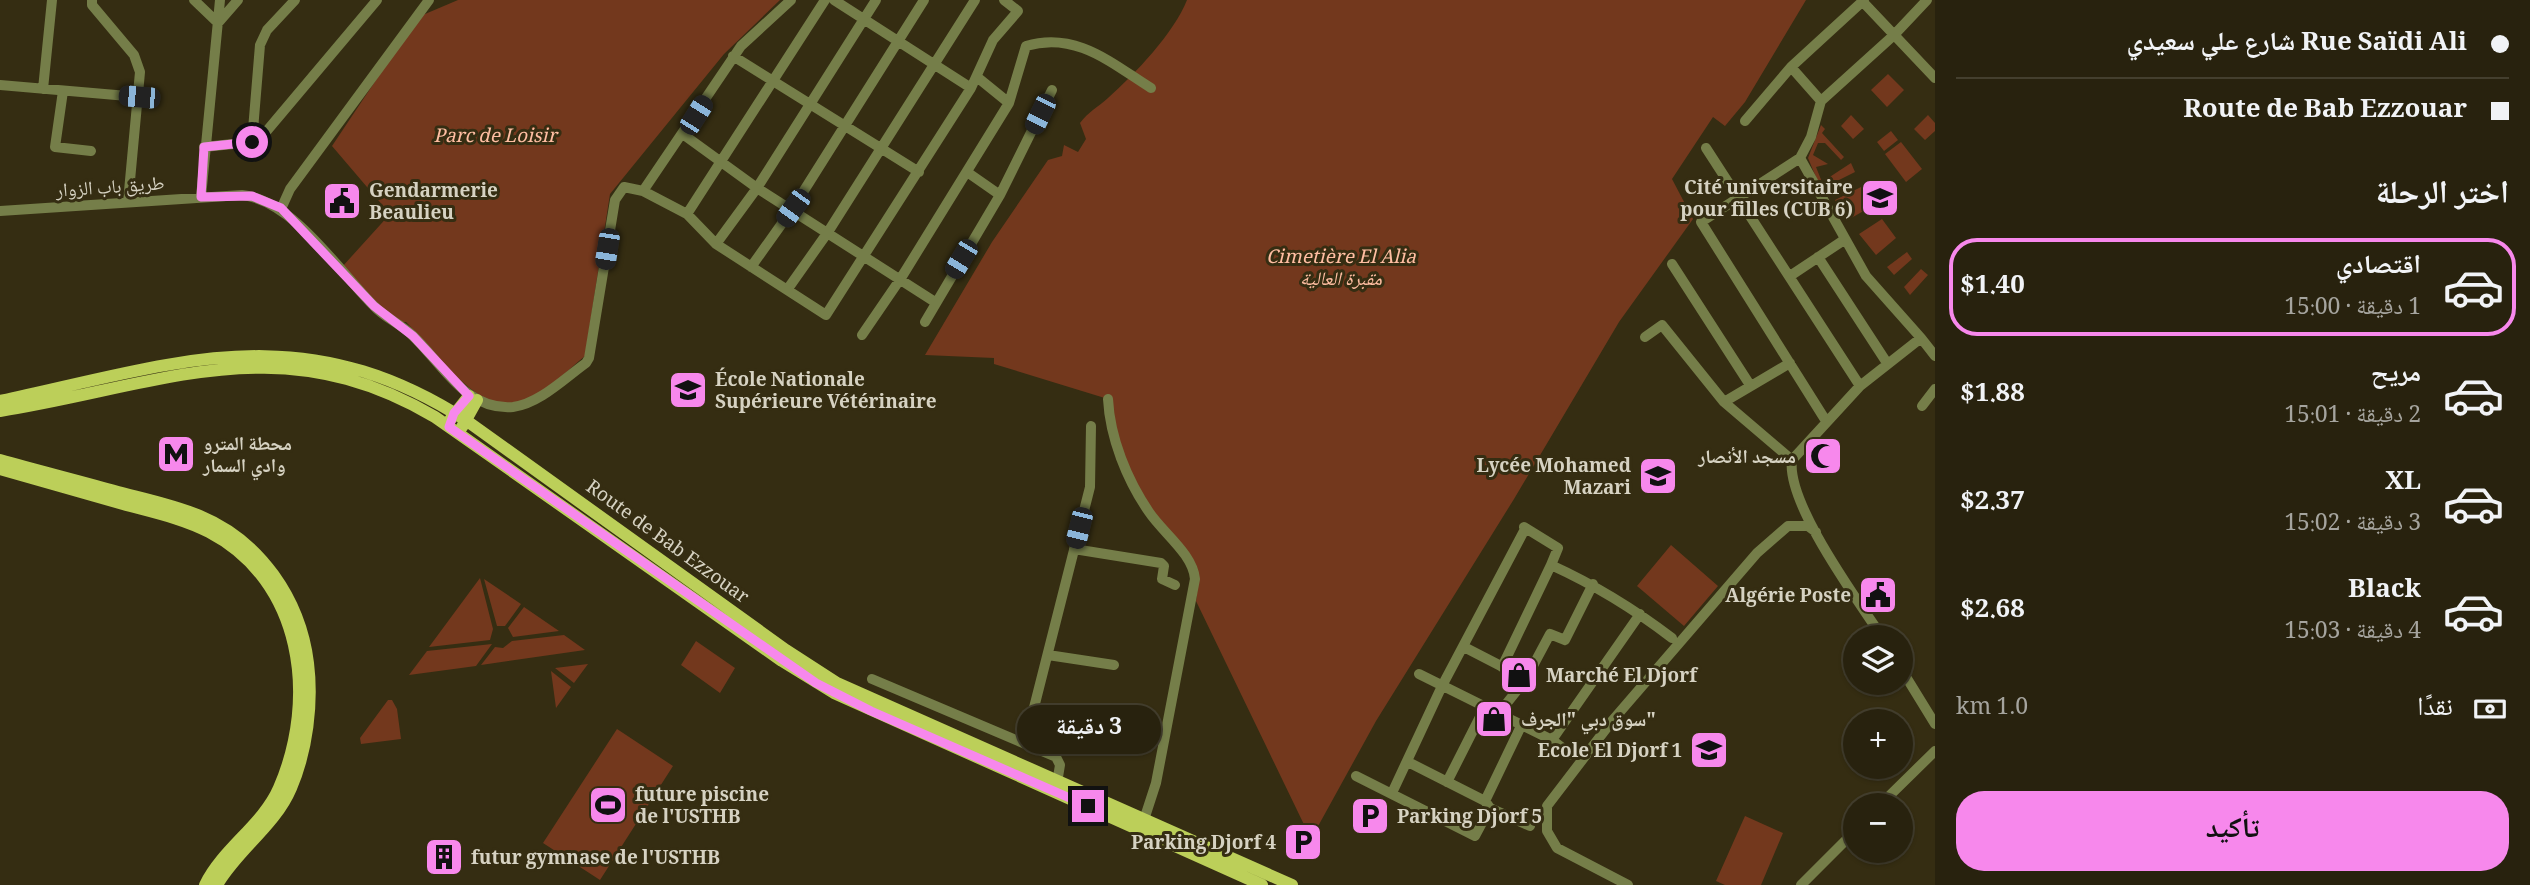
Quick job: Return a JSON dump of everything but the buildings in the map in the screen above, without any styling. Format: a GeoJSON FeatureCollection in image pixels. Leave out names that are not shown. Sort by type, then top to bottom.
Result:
{"type":"FeatureCollection","features":[{"type":"Feature","properties":{"kind":"main road","name":"Route de Bab Ezzouar"},"geometry":{"type":"LineString","coordinates":[[0,411],[171,371],[191,360],[264,355],[332,362],[396,383],[467,421],[820,673],[873,702],[1058,783],[1142,825]]}},
{"type":"Feature","properties":{"kind":"main road"},"geometry":{"type":"LineString","coordinates":[[187,374],[191,360]]}},
{"type":"Feature","properties":{"kind":"main road","name":"Route de Bab Ezzouar"},"geometry":{"type":"LineString","coordinates":[[0,401],[171,371],[187,374],[220,368],[265,366],[331,374],[395,396],[452,429],[816,683],[871,711],[1205,853],[1293,885]]}},
{"type":"Feature","properties":{"kind":"main road"},"geometry":{"type":"LineString","coordinates":[[452,429],[454,413],[473,398]]}},
{"type":"Feature","properties":{"kind":"main road"},"geometry":{"type":"LineString","coordinates":[[452,429],[467,421],[473,398]]}},
{"type":"Feature","properties":{"kind":"main road"},"geometry":{"type":"LineString","coordinates":[[0,460],[203,517],[251,549],[280,582],[292,605],[304,639],[310,678],[306,729],[296,771],[279,808],[232,863],[217,885]]}},
{"type":"Feature","properties":{"kind":"main road"},"geometry":{"type":"LineString","coordinates":[[0,469],[197,526],[229,544],[244,558],[264,580],[282,607],[298,654],[300,678],[296,728],[288,765],[272,802],[225,853],[205,885]]}},
{"type":"Feature","properties":{"kind":"main road","name":"Route de Bab Ezzouar"},"geometry":{"type":"LineString","coordinates":[[1205,853],[1262,885]]}},
{"type":"Feature","properties":{"kind":"street"},"geometry":{"type":"LineString","coordinates":[[43,89],[52,0]]}},
{"type":"Feature","properties":{"kind":"street"},"geometry":{"type":"LineString","coordinates":[[92,0],[92,5],[134,55],[140,72],[128,202]]}},
{"type":"Feature","properties":{"kind":"street"},"geometry":{"type":"LineString","coordinates":[[194,0],[218,23]]}},
{"type":"Feature","properties":{"kind":"street"},"geometry":{"type":"LineString","coordinates":[[201,197],[220,0]]}},
{"type":"Feature","properties":{"kind":"street"},"geometry":{"type":"LineString","coordinates":[[218,23],[238,0]]}},
{"type":"Feature","properties":{"kind":"street"},"geometry":{"type":"LineString","coordinates":[[252,142],[260,45],[267,30],[295,0]]}},
{"type":"Feature","properties":{"kind":"street"},"geometry":{"type":"LineString","coordinates":[[204,147],[252,142],[287,108],[377,0]]}},
{"type":"Feature","properties":{"kind":"street"},"geometry":{"type":"LineString","coordinates":[[281,208],[290,189],[429,0]]}},
{"type":"Feature","properties":{"kind":"street"},"geometry":{"type":"LineString","coordinates":[[643,191],[684,135],[733,56],[791,0]]}},
{"type":"Feature","properties":{"kind":"street"},"geometry":{"type":"LineString","coordinates":[[687,214],[825,0]]}},
{"type":"Feature","properties":{"kind":"street"},"geometry":{"type":"LineString","coordinates":[[834,0],[971,88]]}},
{"type":"Feature","properties":{"kind":"street"},"geometry":{"type":"LineString","coordinates":[[716,244],[757,188],[876,0]]}},
{"type":"Feature","properties":{"kind":"street"},"geometry":{"type":"LineString","coordinates":[[751,267],[793,208],[924,0]]}},
{"type":"Feature","properties":{"kind":"street"},"geometry":{"type":"LineString","coordinates":[[788,290],[828,232],[975,0]]}},
{"type":"Feature","properties":{"kind":"street"},"geometry":{"type":"LineString","coordinates":[[473,398],[499,406],[523,404],[586,363],[592,348],[615,200],[624,187],[643,191],[687,214],[716,244],[826,315],[971,88],[993,40],[1018,11],[1004,0]]}},
{"type":"Feature","properties":{"kind":"street"},"geometry":{"type":"LineString","coordinates":[[1826,421],[1701,222],[1800,158],[1811,137],[1821,101],[1894,35],[1928,0],[1935,7]]}},
{"type":"Feature","properties":{"kind":"street"},"geometry":{"type":"LineString","coordinates":[[1745,121],[1791,67],[1863,1],[1935,78]]}},
{"type":"Feature","properties":{"kind":"street"},"geometry":{"type":"LineString","coordinates":[[862,335],[901,278],[1009,103],[1026,46],[1040,42],[1079,44],[1151,88]]}},
{"type":"Feature","properties":{"kind":"street"},"geometry":{"type":"LineString","coordinates":[[733,56],[919,172]]}},
{"type":"Feature","properties":{"kind":"street"},"geometry":{"type":"LineString","coordinates":[[1791,67],[1821,101]]}},
{"type":"Feature","properties":{"kind":"street"},"geometry":{"type":"LineString","coordinates":[[977,76],[1009,103]]}},
{"type":"Feature","properties":{"kind":"street"},"geometry":{"type":"LineString","coordinates":[[0,85],[139,97]]}},
{"type":"Feature","properties":{"kind":"street"},"geometry":{"type":"LineString","coordinates":[[925,322],[1000,195],[1052,90]]}},
{"type":"Feature","properties":{"kind":"street"},"geometry":{"type":"LineString","coordinates":[[63,91],[55,147],[91,151]]}},
{"type":"Feature","properties":{"kind":"street"},"geometry":{"type":"LineString","coordinates":[[684,135],[722,159],[757,188],[865,254],[935,302]]}},
{"type":"Feature","properties":{"kind":"street"},"geometry":{"type":"LineString","coordinates":[[1706,148],[1739,195],[1860,386]]}},
{"type":"Feature","properties":{"kind":"street"},"geometry":{"type":"LineString","coordinates":[[1800,158],[1866,276],[1935,356]]}},
{"type":"Feature","properties":{"kind":"street"},"geometry":{"type":"LineString","coordinates":[[967,172],[1000,195]]}},
{"type":"Feature","properties":{"kind":"street","name":"طريق باب الزوار"},"geometry":{"type":"LineString","coordinates":[[0,211],[252,196],[281,208],[374,306],[413,336],[473,398]]}},
{"type":"Feature","properties":{"kind":"street"},"geometry":{"type":"LineString","coordinates":[[1790,276],[1844,240]]}},
{"type":"Feature","properties":{"kind":"street"},"geometry":{"type":"LineString","coordinates":[[1818,257],[1887,363]]}},
{"type":"Feature","properties":{"kind":"street"},"geometry":{"type":"LineString","coordinates":[[1672,264],[1750,385]]}},
{"type":"Feature","properties":{"kind":"street"},"geometry":{"type":"LineString","coordinates":[[1645,337],[1662,325],[1724,402],[1792,460]]}},
{"type":"Feature","properties":{"kind":"street"},"geometry":{"type":"LineString","coordinates":[[1874,625],[1816,533],[1793,477],[1792,460],[1860,386],[1921,338]]}},
{"type":"Feature","properties":{"kind":"street"},"geometry":{"type":"LineString","coordinates":[[1724,402],[1790,363]]}},
{"type":"Feature","properties":{"kind":"street"},"geometry":{"type":"LineString","coordinates":[[1922,405],[1935,389]]}},
{"type":"Feature","properties":{"kind":"street"},"geometry":{"type":"LineString","coordinates":[[1108,399],[1112,433],[1136,488],[1150,513],[1189,561],[1195,579],[1156,783],[1142,825]]}},
{"type":"Feature","properties":{"kind":"street"},"geometry":{"type":"LineString","coordinates":[[1025,743],[1090,487],[1091,426]]}},
{"type":"Feature","properties":{"kind":"street"},"geometry":{"type":"LineString","coordinates":[[1628,885],[1557,848],[1548,831],[1547,806],[1612,721],[1757,553],[1788,526],[1808,526],[1816,533]]}},
{"type":"Feature","properties":{"kind":"street"},"geometry":{"type":"LineString","coordinates":[[1392,793],[1442,686],[1525,528],[1558,548],[1502,667]]}},
{"type":"Feature","properties":{"kind":"street"},"geometry":{"type":"LineString","coordinates":[[1074,549],[1161,563],[1164,566],[1162,579],[1175,585]]}},
{"type":"Feature","properties":{"kind":"street"},"geometry":{"type":"LineString","coordinates":[[1551,565],[1593,584],[1672,638]]}},
{"type":"Feature","properties":{"kind":"street"},"geometry":{"type":"LineString","coordinates":[[1499,713],[1526,680],[1550,634],[1564,640],[1593,584]]}},
{"type":"Feature","properties":{"kind":"street"},"geometry":{"type":"LineString","coordinates":[[1552,740],[1640,614]]}},
{"type":"Feature","properties":{"kind":"street"},"geometry":{"type":"LineString","coordinates":[[1464,647],[1526,680]]}},
{"type":"Feature","properties":{"kind":"street"},"geometry":{"type":"LineString","coordinates":[[1048,655],[1114,665]]}},
{"type":"Feature","properties":{"kind":"street"},"geometry":{"type":"LineString","coordinates":[[1419,674],[1522,724],[1552,740],[1572,755]]}},
{"type":"Feature","properties":{"kind":"street"},"geometry":{"type":"LineString","coordinates":[[872,679],[1059,760],[1058,783]]}},
{"type":"Feature","properties":{"kind":"street"},"geometry":{"type":"LineString","coordinates":[[1913,688],[1935,724]]}},
{"type":"Feature","properties":{"kind":"street"},"geometry":{"type":"LineString","coordinates":[[1447,782],[1485,707]]}},
{"type":"Feature","properties":{"kind":"street"},"geometry":{"type":"LineString","coordinates":[[1356,776],[1475,836],[1522,724]]}},
{"type":"Feature","properties":{"kind":"street"},"geometry":{"type":"LineString","coordinates":[[1892,793],[1935,751]]}},
{"type":"Feature","properties":{"kind":"street"},"geometry":{"type":"LineString","coordinates":[[1408,762],[1530,826]]}},
{"type":"Feature","properties":{"kind":"street"},"geometry":{"type":"LineString","coordinates":[[1801,885],[1843,843]]}},
{"type":"Feature","properties":{"kind":"green space","name":"Parc de Loisir"},"geometry":{"type":"Polygon","coordinates":[[[458,0],[780,0],[724,54],[610,194],[585,356],[542,392],[514,405],[500,404],[470,388],[406,322],[393,322],[342,267],[390,214],[332,146],[418,17],[458,0]]]}},
{"type":"Feature","properties":{"kind":"green space","name":"Cimetière El Alia مقبرة العالية"},"geometry":{"type":"Polygon","coordinates":[[[1187,0],[1806,0],[1745,102],[1725,126],[1713,117],[1672,179],[1693,219],[1619,322],[1514,499],[1376,721],[1311,839],[1196,601],[1199,578],[1146,506],[1118,442],[1108,399],[994,364],[994,358],[925,355],[992,242],[1048,160],[1062,156],[1064,145],[1078,152],[1086,139],[1080,123],[1119,88],[1153,52],[1173,26],[1187,0]]]}},
{"type":"Feature","properties":{"kind":"green space"},"geometry":{"type":"Polygon","coordinates":[[[1888,74],[1904,90],[1887,107],[1871,90],[1888,74]]]}},
{"type":"Feature","properties":{"kind":"green space"},"geometry":{"type":"Polygon","coordinates":[[[1851,115],[1864,129],[1853,139],[1841,126],[1851,115]]]}},
{"type":"Feature","properties":{"kind":"green space"},"geometry":{"type":"Polygon","coordinates":[[[1928,115],[1935,123],[1935,131],[1925,140],[1914,129],[1928,115]]]}},
{"type":"Feature","properties":{"kind":"green space"},"geometry":{"type":"Polygon","coordinates":[[[1821,125],[1825,129],[1822,133],[1844,157],[1841,160],[1825,143],[1818,143],[1813,155],[1828,164],[1816,167],[1822,182],[1851,163],[1855,172],[1821,189],[1808,158],[1821,125]]]}},
{"type":"Feature","properties":{"kind":"green space"},"geometry":{"type":"Polygon","coordinates":[[[1891,131],[1898,140],[1884,151],[1877,142],[1891,131]]]}},
{"type":"Feature","properties":{"kind":"green space"},"geometry":{"type":"Polygon","coordinates":[[[1901,142],[1922,169],[1906,182],[1885,154],[1901,142]]]}},
{"type":"Feature","properties":{"kind":"green space"},"geometry":{"type":"Polygon","coordinates":[[[1863,186],[1874,205],[1846,221],[1835,200],[1863,186]]]}},
{"type":"Feature","properties":{"kind":"green space"},"geometry":{"type":"Polygon","coordinates":[[[1882,219],[1896,238],[1876,255],[1859,234],[1882,219]]]}},
{"type":"Feature","properties":{"kind":"green space"},"geometry":{"type":"Polygon","coordinates":[[[1907,252],[1912,259],[1894,275],[1887,267],[1907,252]]]}},
{"type":"Feature","properties":{"kind":"green space"},"geometry":{"type":"Polygon","coordinates":[[[1921,269],[1928,275],[1910,295],[1904,287],[1921,269]]]}},
{"type":"Feature","properties":{"kind":"green space"},"geometry":{"type":"Polygon","coordinates":[[[1671,545],[1718,586],[1684,626],[1637,586],[1671,545]]]}},
{"type":"Feature","properties":{"kind":"green space"},"geometry":{"type":"Polygon","coordinates":[[[480,578],[493,629],[490,640],[429,647],[480,578]]]}},
{"type":"Feature","properties":{"kind":"green space"},"geometry":{"type":"Polygon","coordinates":[[[484,579],[521,604],[505,626],[497,626],[484,579]]]}},
{"type":"Feature","properties":{"kind":"green space"},"geometry":{"type":"Polygon","coordinates":[[[524,607],[559,631],[513,637],[508,628],[524,607]]]}},
{"type":"Feature","properties":{"kind":"green space"},"geometry":{"type":"Polygon","coordinates":[[[564,635],[585,650],[481,665],[495,647],[503,648],[512,641],[564,635]]]}},
{"type":"Feature","properties":{"kind":"green space"},"geometry":{"type":"Polygon","coordinates":[[[696,641],[735,668],[720,693],[681,665],[696,641]]]}},
{"type":"Feature","properties":{"kind":"green space"},"geometry":{"type":"Polygon","coordinates":[[[492,644],[476,666],[409,675],[427,651],[492,644]]]}},
{"type":"Feature","properties":{"kind":"green space"},"geometry":{"type":"Polygon","coordinates":[[[588,664],[574,683],[555,668],[588,664]]]}},
{"type":"Feature","properties":{"kind":"green space"},"geometry":{"type":"Polygon","coordinates":[[[551,671],[571,687],[556,708],[551,671]]]}},
{"type":"Feature","properties":{"kind":"green space"},"geometry":{"type":"Polygon","coordinates":[[[388,700],[392,700],[397,709],[401,739],[361,744],[360,738],[388,700]]]}},
{"type":"Feature","properties":{"kind":"green space","name":"future piscine de l'USTHB"},"geometry":{"type":"Polygon","coordinates":[[[617,729],[673,766],[600,880],[543,843],[617,729]]]}},
{"type":"Feature","properties":{"kind":"green space"},"geometry":{"type":"Polygon","coordinates":[[[1745,816],[1783,833],[1761,885],[1725,885],[1716,881],[1745,816]]]}},
{"type":"Feature","properties":{"kind":"place","name":"Cité universitaire pour filles (CUB 6)"},"geometry":{"type":"Point","coordinates":[1880,198]}},
{"type":"Feature","properties":{"kind":"place","name":"Gendarmerie Beaulieu"},"geometry":{"type":"Point","coordinates":[342,201]}},
{"type":"Feature","properties":{"kind":"place","name":"École Nationale Supérieure Vétérinaire"},"geometry":{"type":"Point","coordinates":[688,390]}},
{"type":"Feature","properties":{"kind":"place","name":"محطة المترو وادي السمار"},"geometry":{"type":"Point","coordinates":[176,454]}},
{"type":"Feature","properties":{"kind":"place","name":"مسجد الأنصار"},"geometry":{"type":"Point","coordinates":[1823,456]}},
{"type":"Feature","properties":{"kind":"place","name":"Lycée Mohamed Mazari"},"geometry":{"type":"Point","coordinates":[1658,476]}},
{"type":"Feature","properties":{"kind":"place","name":"Algérie Poste"},"geometry":{"type":"Point","coordinates":[1878,595]}},
{"type":"Feature","properties":{"kind":"place","name":"Marché El Djorf"},"geometry":{"type":"Point","coordinates":[1519,675]}},
{"type":"Feature","properties":{"kind":"place","name":"سوق دبي \"الجرف\""},"geometry":{"type":"Point","coordinates":[1494,719]}},
{"type":"Feature","properties":{"kind":"place","name":"Ecole El Djorf 1"},"geometry":{"type":"Point","coordinates":[1709,750]}},
{"type":"Feature","properties":{"kind":"place","name":"future piscine de l'USTHB"},"geometry":{"type":"Point","coordinates":[608,805]}},
{"type":"Feature","properties":{"kind":"place","name":"Parking Djorf 5"},"geometry":{"type":"Point","coordinates":[1370,816]}},
{"type":"Feature","properties":{"kind":"place","name":"Parking Djorf 4"},"geometry":{"type":"Point","coordinates":[1303,842]}},
{"type":"Feature","properties":{"kind":"place","name":"futur gymnase de l'USTHB"},"geometry":{"type":"Point","coordinates":[444,857]}},
{"type":"Feature","properties":{"kind":"route"},"geometry":{"type":"LineString","coordinates":[[252,142],[204,147],[201,197],[252,196],[281,208],[374,306],[413,336],[469,396],[454,413],[449,427],[816,683],[871,711],[1088,806]]}}]}
